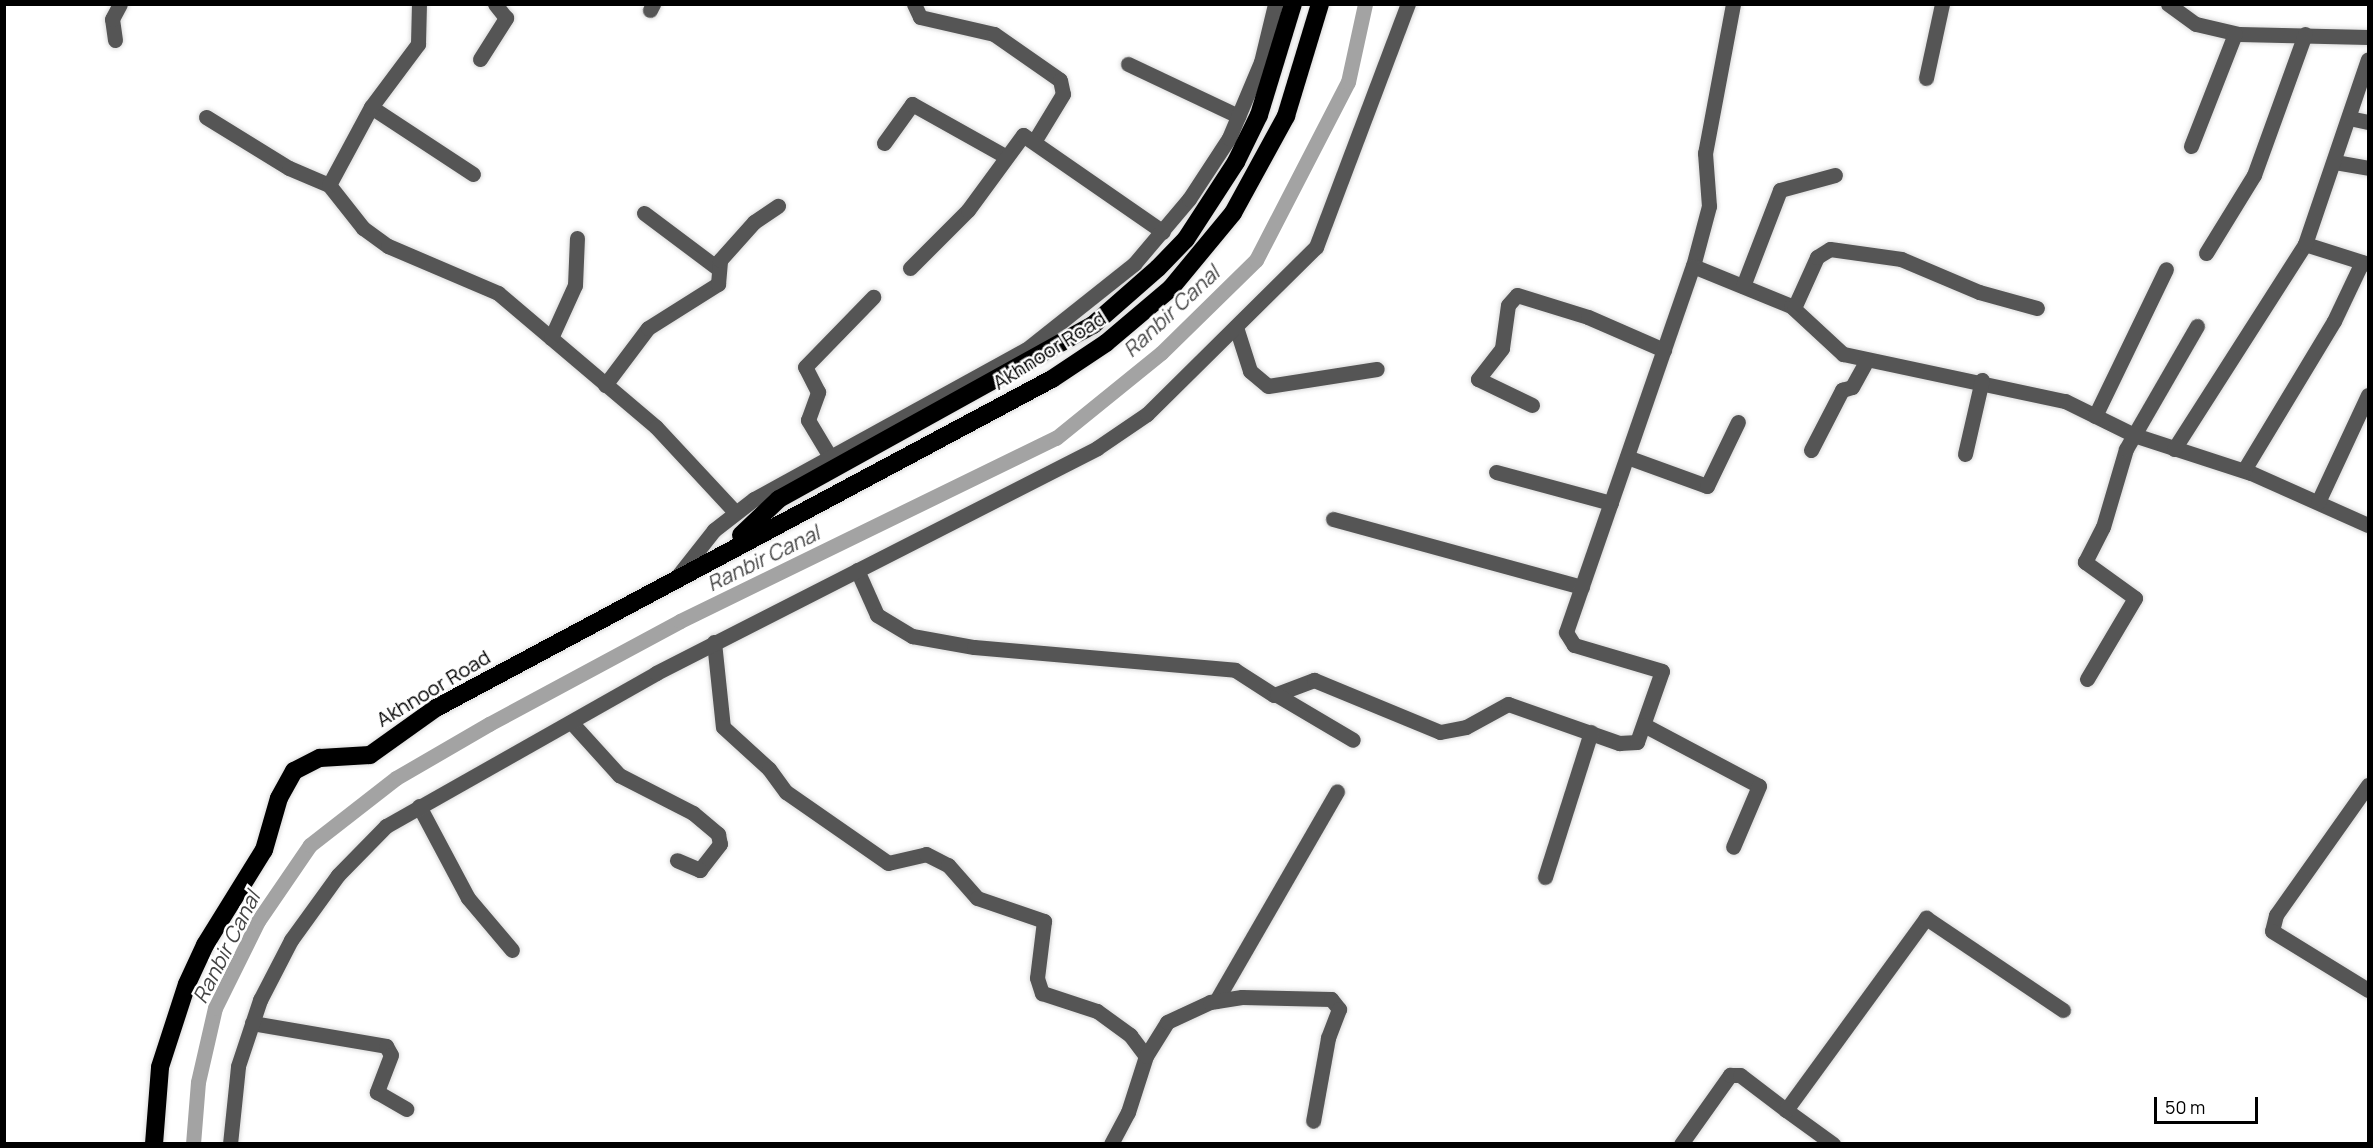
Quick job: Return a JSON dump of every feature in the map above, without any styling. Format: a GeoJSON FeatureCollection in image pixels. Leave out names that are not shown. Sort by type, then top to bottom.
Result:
{"type":"FeatureCollection","features":[{"type":"Feature","properties":{"kind":"highway","name":"Akhnoor Road"},"geometry":{"type":"LineString","coordinates":[[725,550],[779,499],[1046,354],[1093,325],[1158,268],[1186,239],[1236,162],[1258,115],[1293,4]]}},
{"type":"Feature","properties":{"kind":"highway","name":"Akhnoor Road"},"geometry":{"type":"LineString","coordinates":[[154,1143],[160,1067],[187,984],[205,945],[264,850],[279,798],[294,771],[320,758],[370,755],[436,708],[725,550],[1052,379],[1152,306],[1217,235],[1249,187],[1286,116],[1317,6]]}},
{"type":"Feature","properties":{"kind":"street"},"geometry":{"type":"LineString","coordinates":[[115,40],[112,19],[120,4]]}},
{"type":"Feature","properties":{"kind":"street"},"geometry":{"type":"LineString","coordinates":[[329,185],[371,107],[418,44],[420,4]]}},
{"type":"Feature","properties":{"kind":"street"},"geometry":{"type":"LineString","coordinates":[[480,59],[506,18],[495,4]]}},
{"type":"Feature","properties":{"kind":"street"},"geometry":{"type":"LineString","coordinates":[[914,4],[920,17],[994,34],[1060,80],[1063,94],[1035,140]]}},
{"type":"Feature","properties":{"kind":"street"},"geometry":{"type":"LineString","coordinates":[[677,577],[701,544],[736,513],[830,455],[1027,349],[1111,285],[1162,232],[1211,169],[1238,116],[1261,62],[1275,4]]}},
{"type":"Feature","properties":{"kind":"street"},"geometry":{"type":"LineString","coordinates":[[230,1143],[238,1066],[252,1023],[291,940],[338,875],[386,826],[714,642],[1097,448],[1148,414],[1316,248],[1408,4]]}},
{"type":"Feature","properties":{"kind":"street"},"geometry":{"type":"LineString","coordinates":[[1277,695],[1314,680],[1440,732],[1466,727],[1508,704],[1634,744],[1664,674],[1569,642],[1566,632],[1693,266],[1709,206],[1705,153],[1732,4]]}},
{"type":"Feature","properties":{"kind":"street"},"geometry":{"type":"LineString","coordinates":[[1926,78],[1942,4]]}},
{"type":"Feature","properties":{"kind":"street"},"geometry":{"type":"LineString","coordinates":[[2168,4],[2196,24],[2235,34],[2368,37]]}},
{"type":"Feature","properties":{"kind":"street"},"geometry":{"type":"LineString","coordinates":[[2191,146],[2235,34]]}},
{"type":"Feature","properties":{"kind":"street"},"geometry":{"type":"LineString","coordinates":[[2206,253],[2254,175],[2305,34]]}},
{"type":"Feature","properties":{"kind":"street"},"geometry":{"type":"LineString","coordinates":[[2174,449],[2305,244],[2335,162],[2368,59]]}},
{"type":"Feature","properties":{"kind":"street"},"geometry":{"type":"LineString","coordinates":[[1128,64],[1238,116]]}},
{"type":"Feature","properties":{"kind":"street"},"geometry":{"type":"LineString","coordinates":[[884,143],[912,104],[1005,156]]}},
{"type":"Feature","properties":{"kind":"street"},"geometry":{"type":"LineString","coordinates":[[371,107],[473,174]]}},
{"type":"Feature","properties":{"kind":"street"},"geometry":{"type":"LineString","coordinates":[[206,117],[289,168],[329,185],[370,234],[407,256],[489,287],[672,442],[736,513]]}},
{"type":"Feature","properties":{"kind":"street"},"geometry":{"type":"LineString","coordinates":[[2349,118],[2368,122]]}},
{"type":"Feature","properties":{"kind":"street"},"geometry":{"type":"LineString","coordinates":[[909,268],[969,210],[1005,156],[1023,135],[1035,140],[1162,232]]}},
{"type":"Feature","properties":{"kind":"street"},"geometry":{"type":"LineString","coordinates":[[2335,162],[2368,168]]}},
{"type":"Feature","properties":{"kind":"street"},"geometry":{"type":"LineString","coordinates":[[1743,286],[1780,190],[1835,175]]}},
{"type":"Feature","properties":{"kind":"street"},"geometry":{"type":"LineString","coordinates":[[716,267],[754,222],[778,206]]}},
{"type":"Feature","properties":{"kind":"street"},"geometry":{"type":"LineString","coordinates":[[605,385],[648,328],[718,284],[716,267],[644,213]]}},
{"type":"Feature","properties":{"kind":"street"},"geometry":{"type":"LineString","coordinates":[[551,338],[575,285],[578,238]]}},
{"type":"Feature","properties":{"kind":"street"},"geometry":{"type":"LineString","coordinates":[[2244,470],[2334,321],[2365,263],[2305,244]]}},
{"type":"Feature","properties":{"kind":"street"},"geometry":{"type":"LineString","coordinates":[[1794,308],[1817,256],[1830,249],[1901,260],[1979,292],[2037,308]]}},
{"type":"Feature","properties":{"kind":"street"},"geometry":{"type":"LineString","coordinates":[[1693,266],[1794,308],[1834,348],[1867,360],[1925,375],[1982,380],[2034,392],[2095,416],[2134,435],[2244,470],[2368,525]]}},
{"type":"Feature","properties":{"kind":"street"},"geometry":{"type":"LineString","coordinates":[[2095,416],[2166,269]]}},
{"type":"Feature","properties":{"kind":"street"},"geometry":{"type":"LineString","coordinates":[[1532,405],[1478,379],[1502,348],[1508,305],[1517,295],[1588,317],[1664,350]]}},
{"type":"Feature","properties":{"kind":"street"},"geometry":{"type":"LineString","coordinates":[[830,455],[808,420],[818,392],[805,367],[873,297]]}},
{"type":"Feature","properties":{"kind":"street"},"geometry":{"type":"LineString","coordinates":[[2087,679],[2134,601],[2085,562],[2134,435],[2197,326]]}},
{"type":"Feature","properties":{"kind":"street"},"geometry":{"type":"LineString","coordinates":[[1236,327],[1250,371],[1268,386],[1377,369]]}},
{"type":"Feature","properties":{"kind":"street"},"geometry":{"type":"LineString","coordinates":[[1811,450],[1842,390],[1852,387],[1867,360]]}},
{"type":"Feature","properties":{"kind":"street"},"geometry":{"type":"LineString","coordinates":[[1965,454],[1982,380]]}},
{"type":"Feature","properties":{"kind":"street"},"geometry":{"type":"LineString","coordinates":[[2318,502],[2368,395]]}},
{"type":"Feature","properties":{"kind":"street"},"geometry":{"type":"LineString","coordinates":[[1627,457],[1707,486],[1738,422]]}},
{"type":"Feature","properties":{"kind":"street"},"geometry":{"type":"LineString","coordinates":[[1496,472],[1611,503]]}},
{"type":"Feature","properties":{"kind":"street"},"geometry":{"type":"LineString","coordinates":[[1333,519],[1582,587]]}},
{"type":"Feature","properties":{"kind":"street"},"geometry":{"type":"LineString","coordinates":[[857,570],[877,615],[912,636],[975,647],[1235,670],[1263,692],[1277,695],[1353,740]]}},
{"type":"Feature","properties":{"kind":"street"},"geometry":{"type":"LineString","coordinates":[[714,642],[723,728],[769,769],[786,792],[888,863],[926,854],[948,865],[977,898],[1040,917],[1047,930],[1037,978],[1042,993],[1097,1011],[1130,1035],[1146,1056]]}},
{"type":"Feature","properties":{"kind":"street"},"geometry":{"type":"LineString","coordinates":[[572,722],[619,775],[693,813],[718,834],[720,844],[700,870],[677,860]]}},
{"type":"Feature","properties":{"kind":"street"},"geometry":{"type":"LineString","coordinates":[[1644,725],[1759,786],[1733,847]]}},
{"type":"Feature","properties":{"kind":"street"},"geometry":{"type":"LineString","coordinates":[[1545,877],[1591,732]]}},
{"type":"Feature","properties":{"kind":"street"},"geometry":{"type":"LineString","coordinates":[[2368,785],[2272,924],[2277,936],[2368,990]]}},
{"type":"Feature","properties":{"kind":"street"},"geometry":{"type":"LineString","coordinates":[[1216,1000],[1337,791]]}},
{"type":"Feature","properties":{"kind":"street"},"geometry":{"type":"LineString","coordinates":[[419,806],[468,898],[512,950]]}},
{"type":"Feature","properties":{"kind":"street"},"geometry":{"type":"LineString","coordinates":[[1786,1110],[1926,918],[2063,1010]]}},
{"type":"Feature","properties":{"kind":"street"},"geometry":{"type":"LineString","coordinates":[[1111,1143],[1128,1112],[1146,1056],[1167,1022],[1216,1000],[1336,1002],[1339,1010],[1328,1038],[1313,1121]]}},
{"type":"Feature","properties":{"kind":"street"},"geometry":{"type":"LineString","coordinates":[[252,1023],[386,1046],[391,1055],[377,1092],[406,1109]]}},
{"type":"Feature","properties":{"kind":"street"},"geometry":{"type":"LineString","coordinates":[[1682,1143],[1730,1075],[1740,1075],[1833,1143]]}},
{"type":"Feature","properties":{"kind":"waterway","name":"Ranbir Canal"},"geometry":{"type":"LineString","coordinates":[[193,1144],[198,1082],[215,1008],[258,921],[310,845],[396,778],[489,724],[680,621],[1056,438],[1161,353],[1256,260],[1348,82],[1365,4]]}}]}
